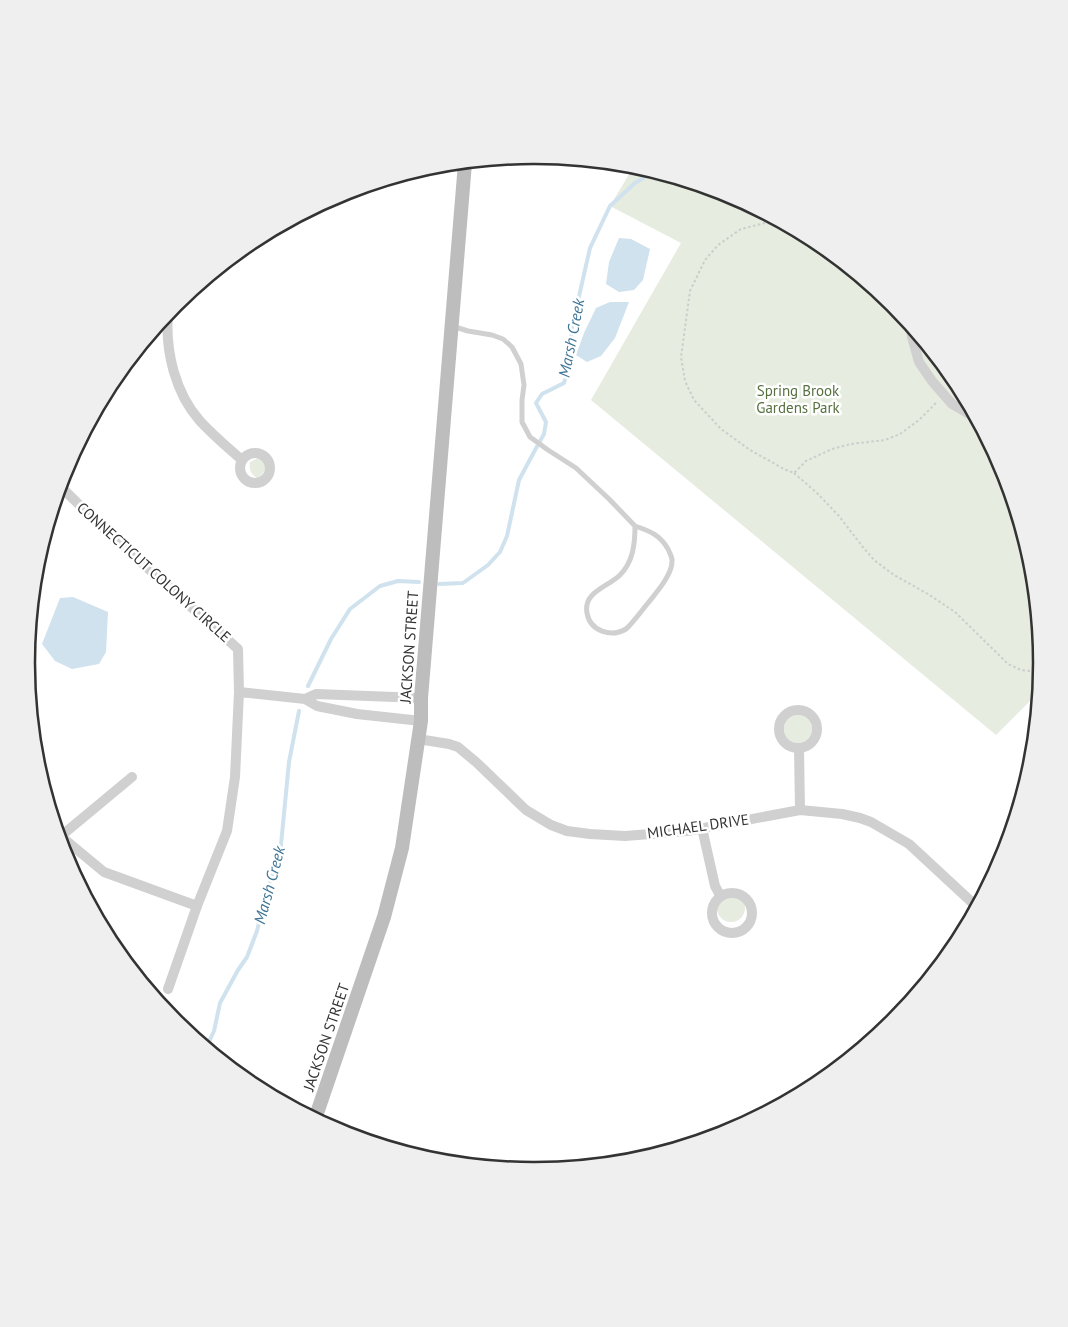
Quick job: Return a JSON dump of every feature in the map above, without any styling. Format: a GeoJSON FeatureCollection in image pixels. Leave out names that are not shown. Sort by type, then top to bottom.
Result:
{"type":"FeatureCollection","features":[{"type":"Feature","properties":{"kind":"street","name":"JACKSON STREET"},"geometry":{"type":"LineString","coordinates":[[316,1113],[381,926],[402,848],[421,721],[421,698],[464,170]]}},
{"type":"Feature","properties":{"kind":"street"},"geometry":{"type":"LineString","coordinates":[[168,325],[170,355],[182,392],[189,406],[200,420],[242,460]]}},
{"type":"Feature","properties":{"kind":"street"},"geometry":{"type":"LineString","coordinates":[[912,338],[919,362],[932,381],[952,404],[964,411]]}},
{"type":"Feature","properties":{"kind":"street","name":"CONNECTICUT COLONY CIRCLE"},"geometry":{"type":"LineString","coordinates":[[66,491],[238,650],[239,692],[235,777],[226,831],[197,906],[168,990]]}},
{"type":"Feature","properties":{"kind":"street"},"geometry":{"type":"LineString","coordinates":[[239,692],[305,699],[317,706],[356,714],[421,721]]}},
{"type":"Feature","properties":{"kind":"street"},"geometry":{"type":"LineString","coordinates":[[305,699],[316,694],[421,698]]}},
{"type":"Feature","properties":{"kind":"street","name":"MICHAEL DRIVE"},"geometry":{"type":"LineString","coordinates":[[418,740],[458,747],[526,810],[551,825],[567,831],[625,836],[702,828],[800,810],[842,814],[860,818],[871,822],[909,844],[972,902]]}},
{"type":"Feature","properties":{"kind":"street"},"geometry":{"type":"LineString","coordinates":[[799,748],[800,810]]}},
{"type":"Feature","properties":{"kind":"street"},"geometry":{"type":"LineString","coordinates":[[64,830],[132,777]]}},
{"type":"Feature","properties":{"kind":"street"},"geometry":{"type":"LineString","coordinates":[[702,828],[715,886],[720,895]]}},
{"type":"Feature","properties":{"kind":"street"},"geometry":{"type":"LineString","coordinates":[[68,842],[104,872],[197,906]]}},
{"type":"Feature","properties":{"kind":"street"},"geometry":{"type":"LineString","coordinates":[[736,892],[749,901],[752,917],[749,924],[743,930],[736,933],[728,933],[720,930],[714,924],[711,917],[712,908],[720,895],[736,892]]}},
{"type":"Feature","properties":{"kind":"lane"},"geometry":{"type":"LineString","coordinates":[[451,326],[497,337],[512,346],[521,364],[524,385],[522,422],[530,437],[576,468],[609,498],[635,526],[648,530],[662,540],[670,554],[672,560],[669,573],[658,590],[626,629],[613,633],[602,632],[592,625],[587,614],[587,603],[594,593],[620,575],[627,566],[633,555],[635,526]]}},
{"type":"Feature","properties":{"kind":"path"},"geometry":{"type":"LineString","coordinates":[[770,224],[741,229],[718,245],[705,260],[690,291],[681,357],[685,381],[694,400],[721,429],[750,450],[794,473],[817,493],[839,516],[874,560],[894,575],[928,594],[954,612],[1008,664],[1021,670],[1033,670]]}},
{"type":"Feature","properties":{"kind":"path"},"geometry":{"type":"LineString","coordinates":[[794,473],[806,461],[832,449],[851,444],[885,440],[900,434],[919,420],[951,388]]}},
{"type":"Feature","properties":{"kind":"green space","name":"Spring Brook Gardens Park"},"geometry":{"type":"Polygon","coordinates":[[[629,174],[694,191],[725,202],[784,231],[838,268],[863,288],[909,334],[949,386],[982,443],[1007,503],[1016,534],[1029,598],[1033,664],[1032,699],[996,735],[591,400],[681,243],[610,206],[629,174]]]}},
{"type":"Feature","properties":{"kind":"green space"},"geometry":{"type":"Polygon","coordinates":[[[260,457],[266,464],[263,473],[257,478],[251,472],[250,462],[260,457]]]}},
{"type":"Feature","properties":{"kind":"green space"},"geometry":{"type":"Polygon","coordinates":[[[798,715],[808,719],[812,729],[808,739],[798,743],[788,739],[784,729],[788,719],[798,715]]]}},
{"type":"Feature","properties":{"kind":"green space"},"geometry":{"type":"Polygon","coordinates":[[[731,894],[741,898],[745,908],[741,918],[731,922],[721,918],[717,908],[721,898],[731,894]]]}},
{"type":"Feature","properties":{"kind":"water"},"geometry":{"type":"Polygon","coordinates":[[[619,238],[631,239],[650,249],[643,280],[634,290],[619,292],[606,284],[609,262],[619,238]]]}},
{"type":"Feature","properties":{"kind":"water"},"geometry":{"type":"Polygon","coordinates":[[[610,302],[629,302],[615,338],[601,356],[587,362],[576,355],[584,333],[596,308],[610,302]]]}},
{"type":"Feature","properties":{"kind":"water"},"geometry":{"type":"Polygon","coordinates":[[[73,597],[108,612],[106,652],[99,664],[72,669],[55,661],[42,644],[60,598],[73,597]]]}},
{"type":"Feature","properties":{"kind":"waterway","name":"Marsh Creek"},"geometry":{"type":"LineString","coordinates":[[439,584],[463,583],[488,565],[500,552],[507,536],[519,480],[544,434],[546,422],[536,403],[542,394],[564,383],[569,367],[572,327],[590,248],[610,206],[635,183],[644,177]]}},
{"type":"Feature","properties":{"kind":"waterway","name":"Marsh Creek"},"geometry":{"type":"LineString","coordinates":[[308,686],[331,639],[350,609],[380,586],[398,581],[419,582]]}},
{"type":"Feature","properties":{"kind":"waterway","name":"Marsh Creek"},"geometry":{"type":"LineString","coordinates":[[209,1042],[214,1031],[220,1003],[247,957],[257,931],[267,890],[280,855],[289,762],[299,711]]}}]}
